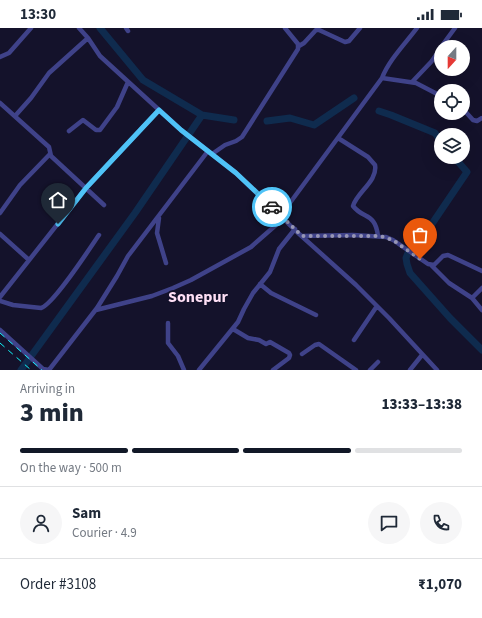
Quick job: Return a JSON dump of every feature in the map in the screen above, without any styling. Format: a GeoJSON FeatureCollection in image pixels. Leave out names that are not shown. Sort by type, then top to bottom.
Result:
{"type":"FeatureCollection","features":[{"type":"Feature","properties":{"kind":"street"},"geometry":{"type":"LineString","coordinates":[[0,57],[9,53],[31,28]]}},
{"type":"Feature","properties":{"kind":"street"},"geometry":{"type":"LineString","coordinates":[[79,28],[100,56],[181,130],[236,173],[377,306],[437,370]]}},
{"type":"Feature","properties":{"kind":"street"},"geometry":{"type":"LineString","coordinates":[[285,28],[299,46]]}},
{"type":"Feature","properties":{"kind":"street"},"geometry":{"type":"LineString","coordinates":[[0,330],[47,370],[96,310],[128,256],[159,215],[210,153],[242,137],[299,46],[304,43],[316,30],[345,42],[349,41],[360,28]]}},
{"type":"Feature","properties":{"kind":"street"},"geometry":{"type":"LineString","coordinates":[[96,310],[152,296],[191,280],[251,247],[282,217],[382,78],[396,54],[417,28]]}},
{"type":"Feature","properties":{"kind":"street"},"geometry":{"type":"LineString","coordinates":[[446,40],[455,28]]}},
{"type":"Feature","properties":{"kind":"street"},"geometry":{"type":"LineString","coordinates":[[15,116],[32,98],[49,74],[88,38]]}},
{"type":"Feature","properties":{"kind":"street"},"geometry":{"type":"LineString","coordinates":[[412,82],[434,56]]}},
{"type":"Feature","properties":{"kind":"street"},"geometry":{"type":"LineString","coordinates":[[382,78],[412,82],[434,92]]}},
{"type":"Feature","properties":{"kind":"street"},"geometry":{"type":"LineString","coordinates":[[69,131],[82,120],[96,130],[100,130],[117,107],[128,82]]}},
{"type":"Feature","properties":{"kind":"street"},"geometry":{"type":"LineString","coordinates":[[0,103],[27,129],[50,148],[50,154],[20,185],[0,213]]}},
{"type":"Feature","properties":{"kind":"street"},"geometry":{"type":"LineString","coordinates":[[0,296],[86,188],[159,110]]}},
{"type":"Feature","properties":{"kind":"street"},"geometry":{"type":"LineString","coordinates":[[470,117],[482,126]]}},
{"type":"Feature","properties":{"kind":"street"},"geometry":{"type":"LineString","coordinates":[[477,122],[482,118]]}},
{"type":"Feature","properties":{"kind":"street"},"geometry":{"type":"LineString","coordinates":[[338,138],[368,157],[375,165],[376,170],[374,174],[353,206],[373,220],[376,225],[378,236]]}},
{"type":"Feature","properties":{"kind":"street"},"geometry":{"type":"LineString","coordinates":[[50,154],[104,205]]}},
{"type":"Feature","properties":{"kind":"street"},"geometry":{"type":"LineString","coordinates":[[159,215],[158,233],[166,262]]}},
{"type":"Feature","properties":{"kind":"street"},"geometry":{"type":"LineString","coordinates":[[199,370],[238,322],[248,300],[270,272],[279,249],[295,229]]}},
{"type":"Feature","properties":{"kind":"street"},"geometry":{"type":"LineString","coordinates":[[0,234],[30,260]]}},
{"type":"Feature","properties":{"kind":"street"},"geometry":{"type":"LineString","coordinates":[[0,301],[13,305],[43,307],[58,292],[99,235]]}},
{"type":"Feature","properties":{"kind":"street"},"geometry":{"type":"LineString","coordinates":[[302,236],[378,236],[390,238],[412,254],[431,265],[446,281],[472,298],[482,310]]}},
{"type":"Feature","properties":{"kind":"street"},"geometry":{"type":"LineString","coordinates":[[431,265],[434,265],[442,256],[448,255],[482,271]]}},
{"type":"Feature","properties":{"kind":"street"},"geometry":{"type":"LineString","coordinates":[[260,284],[271,293],[316,315]]}},
{"type":"Feature","properties":{"kind":"street"},"geometry":{"type":"LineString","coordinates":[[472,298],[482,288]]}},
{"type":"Feature","properties":{"kind":"street"},"geometry":{"type":"LineString","coordinates":[[354,340],[377,306]]}},
{"type":"Feature","properties":{"kind":"street"},"geometry":{"type":"LineString","coordinates":[[168,323],[168,343],[178,356],[184,370]]}},
{"type":"Feature","properties":{"kind":"street"},"geometry":{"type":"LineString","coordinates":[[232,329],[250,339],[259,340],[266,344],[270,342],[289,353],[289,358],[273,370]]}},
{"type":"Feature","properties":{"kind":"street"},"geometry":{"type":"LineString","coordinates":[[302,354],[319,344],[352,369]]}},
{"type":"Feature","properties":{"kind":"street"},"geometry":{"type":"LineString","coordinates":[[410,370],[422,355]]}},
{"type":"Feature","properties":{"kind":"street"},"geometry":{"type":"LineString","coordinates":[[370,370],[378,362]]}},
{"type":"Feature","properties":{"kind":"waterway"},"geometry":{"type":"LineString","coordinates":[[100,28],[143,80],[202,115],[234,120]]}},
{"type":"Feature","properties":{"kind":"waterway"},"geometry":{"type":"LineString","coordinates":[[267,121],[290,118],[314,125],[354,98]]}},
{"type":"Feature","properties":{"kind":"waterway"},"geometry":{"type":"LineString","coordinates":[[379,111],[434,133]]}},
{"type":"Feature","properties":{"kind":"waterway"},"geometry":{"type":"LineString","coordinates":[[21,370],[135,213],[202,115]]}},
{"type":"Feature","properties":{"kind":"waterway"},"geometry":{"type":"LineString","coordinates":[[460,164],[467,172],[419,243],[408,253],[406,258],[410,273],[450,318],[482,350]]}},
{"type":"Feature","properties":{"kind":"railway"},"geometry":{"type":"LineString","coordinates":[[0,333],[42,370]]}},
{"type":"Feature","properties":{"kind":"railway"},"geometry":{"type":"LineString","coordinates":[[0,343],[31,370]]}},
{"type":"Feature","properties":{"kind":"way so far"},"geometry":{"type":"LineString","coordinates":[[272,207],[302,236],[380,236],[390,238],[420,259]]}},
{"type":"Feature","properties":{"kind":"district","name":"Sonepur"},"geometry":{"type":"Point","coordinates":[198,297]}},
{"type":"Feature","properties":{"kind":"route"},"geometry":{"type":"LineString","coordinates":[[58,224],[86,188],[159,110],[181,130],[236,173],[272,207]]}}]}
